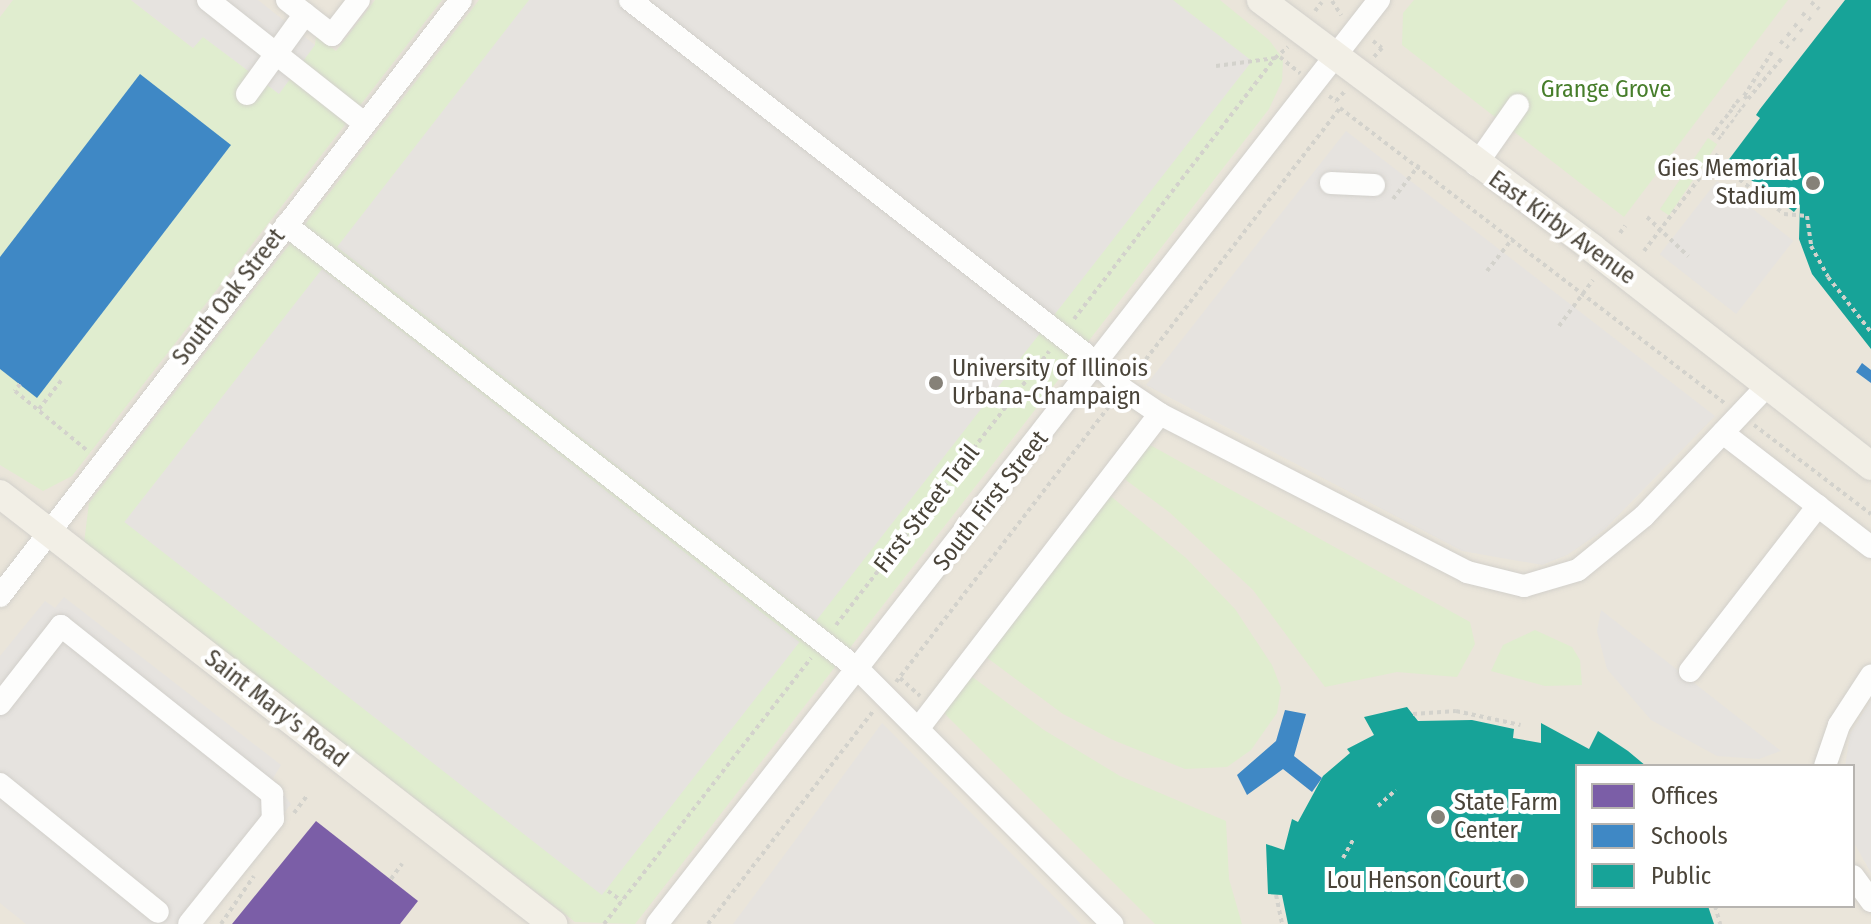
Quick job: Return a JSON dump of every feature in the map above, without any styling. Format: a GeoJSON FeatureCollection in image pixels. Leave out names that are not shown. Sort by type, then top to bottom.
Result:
{"type":"FeatureCollection","features":[{"type":"Feature","properties":{"kind":"main road","name":"East Kirby Avenue"},"geometry":{"type":"LineString","coordinates":[[1261,0],[1335,59],[1869,458]]}},
{"type":"Feature","properties":{"kind":"main road","name":"Saint Mary's Road"},"geometry":{"type":"LineString","coordinates":[[0,494],[553,924]]}},
{"type":"Feature","properties":{"kind":"street"},"geometry":{"type":"LineString","coordinates":[[208,0],[365,124]]}},
{"type":"Feature","properties":{"kind":"street"},"geometry":{"type":"LineString","coordinates":[[287,0],[332,35],[359,0]]}},
{"type":"Feature","properties":{"kind":"street","name":"South Oak Street"},"geometry":{"type":"LineString","coordinates":[[0,596],[101,461],[461,0]]}},
{"type":"Feature","properties":{"kind":"street"},"geometry":{"type":"LineString","coordinates":[[630,0],[1062,335],[1123,389],[1160,414],[1225,437],[1456,557],[1512,574],[1562,567],[1619,540],[1666,493],[1711,436],[1740,414],[1768,385]]}},
{"type":"Feature","properties":{"kind":"street","name":"South First Street"},"geometry":{"type":"LineString","coordinates":[[657,924],[859,670],[1379,0]]}},
{"type":"Feature","properties":{"kind":"street"},"geometry":{"type":"LineString","coordinates":[[247,94],[305,14]]}},
{"type":"Feature","properties":{"kind":"street"},"geometry":{"type":"LineString","coordinates":[[1476,165],[1518,105]]}},
{"type":"Feature","properties":{"kind":"street"},"geometry":{"type":"LineString","coordinates":[[1331,183],[1374,185]]}},
{"type":"Feature","properties":{"kind":"street"},"geometry":{"type":"LineString","coordinates":[[286,225],[859,670],[1112,924]]}},
{"type":"Feature","properties":{"kind":"street"},"geometry":{"type":"LineString","coordinates":[[918,729],[1160,414]]}},
{"type":"Feature","properties":{"kind":"street"},"geometry":{"type":"LineString","coordinates":[[1711,436],[1818,506],[1871,547]]}},
{"type":"Feature","properties":{"kind":"street"},"geometry":{"type":"LineString","coordinates":[[1663,469],[1666,493]]}},
{"type":"Feature","properties":{"kind":"street"},"geometry":{"type":"LineString","coordinates":[[1690,671],[1818,506]]}},
{"type":"Feature","properties":{"kind":"street"},"geometry":{"type":"LineString","coordinates":[[1616,517],[1619,540]]}},
{"type":"Feature","properties":{"kind":"street"},"geometry":{"type":"LineString","coordinates":[[0,704],[61,626],[272,794],[273,819],[189,924]]}},
{"type":"Feature","properties":{"kind":"street"},"geometry":{"type":"LineString","coordinates":[[1826,764],[1852,719],[1871,676]]}},
{"type":"Feature","properties":{"kind":"street"},"geometry":{"type":"LineString","coordinates":[[937,779],[964,775]]}},
{"type":"Feature","properties":{"kind":"street"},"geometry":{"type":"LineString","coordinates":[[0,784],[161,920]]}},
{"type":"Feature","properties":{"kind":"street"},"geometry":{"type":"LineString","coordinates":[[989,831],[1016,828]]}},
{"type":"Feature","properties":{"kind":"street"},"geometry":{"type":"LineString","coordinates":[[1038,881],[1066,878]]}},
{"type":"Feature","properties":{"kind":"path"},"geometry":{"type":"LineString","coordinates":[[1332,1],[1336,12]]}},
{"type":"Feature","properties":{"kind":"path"},"geometry":{"type":"LineString","coordinates":[[1317,8],[1322,2]]}},
{"type":"Feature","properties":{"kind":"path"},"geometry":{"type":"LineString","coordinates":[[1811,2],[1819,9]]}},
{"type":"Feature","properties":{"kind":"path"},"geometry":{"type":"LineString","coordinates":[[1802,13],[1811,20]]}},
{"type":"Feature","properties":{"kind":"path"},"geometry":{"type":"LineString","coordinates":[[1794,24],[1802,31]]}},
{"type":"Feature","properties":{"kind":"path"},"geometry":{"type":"LineString","coordinates":[[1787,33],[1795,40]]}},
{"type":"Feature","properties":{"kind":"path"},"geometry":{"type":"LineString","coordinates":[[1780,41],[1789,48]]}},
{"type":"Feature","properties":{"kind":"path"},"geometry":{"type":"LineString","coordinates":[[1772,52],[1744,96],[1748,99],[1782,58]]}},
{"type":"Feature","properties":{"kind":"path","name":"First Street Trail"},"geometry":{"type":"LineString","coordinates":[[604,924],[1278,58],[1216,66]]}},
{"type":"Feature","properties":{"kind":"path"},"geometry":{"type":"LineString","coordinates":[[1336,101],[1340,108],[1419,165],[1871,514]]}},
{"type":"Feature","properties":{"kind":"path"},"geometry":{"type":"LineString","coordinates":[[1739,114],[1733,105],[1745,107]]}},
{"type":"Feature","properties":{"kind":"path"},"geometry":{"type":"LineString","coordinates":[[708,924],[1340,108]]}},
{"type":"Feature","properties":{"kind":"path"},"geometry":{"type":"LineString","coordinates":[[1725,115],[1733,122]]}},
{"type":"Feature","properties":{"kind":"path"},"geometry":{"type":"LineString","coordinates":[[1720,121],[1729,128]]}},
{"type":"Feature","properties":{"kind":"path"},"geometry":{"type":"LineString","coordinates":[[1714,130],[1723,136]]}},
{"type":"Feature","properties":{"kind":"path"},"geometry":{"type":"LineString","coordinates":[[1644,251],[1718,154]]}},
{"type":"Feature","properties":{"kind":"path"},"geometry":{"type":"LineString","coordinates":[[1714,160],[1784,214],[1807,216],[1811,246],[1828,277],[1871,332]]}},
{"type":"Feature","properties":{"kind":"path"},"geometry":{"type":"LineString","coordinates":[[1393,199],[1419,165]]}},
{"type":"Feature","properties":{"kind":"path"},"geometry":{"type":"LineString","coordinates":[[1647,217],[1688,256]]}},
{"type":"Feature","properties":{"kind":"path"},"geometry":{"type":"LineString","coordinates":[[1620,233],[1625,226]]}},
{"type":"Feature","properties":{"kind":"path"},"geometry":{"type":"LineString","coordinates":[[1487,271],[1513,238]]}},
{"type":"Feature","properties":{"kind":"path"},"geometry":{"type":"LineString","coordinates":[[1559,326],[1593,280]]}},
{"type":"Feature","properties":{"kind":"path"},"geometry":{"type":"LineString","coordinates":[[39,409],[63,378]]}},
{"type":"Feature","properties":{"kind":"path"},"geometry":{"type":"LineString","coordinates":[[20,384],[15,391],[101,461]]}},
{"type":"Feature","properties":{"kind":"path"},"geometry":{"type":"LineString","coordinates":[[900,677],[934,709]]}},
{"type":"Feature","properties":{"kind":"path"},"geometry":{"type":"LineString","coordinates":[[1413,714],[1456,711],[1520,725]]}},
{"type":"Feature","properties":{"kind":"path"},"geometry":{"type":"LineString","coordinates":[[1378,806],[1396,790]]}},
{"type":"Feature","properties":{"kind":"path"},"geometry":{"type":"LineString","coordinates":[[1343,858],[1354,838]]}},
{"type":"Feature","properties":{"kind":"path"},"geometry":{"type":"LineString","coordinates":[[391,879],[402,864]]}},
{"type":"Feature","properties":{"kind":"path"},"geometry":{"type":"LineString","coordinates":[[608,891],[622,901]]}},
{"type":"Feature","properties":{"kind":"path"},"geometry":{"type":"LineString","coordinates":[[1276,895],[1282,924]]}},
{"type":"Feature","properties":{"kind":"shaded area","name":"University of Illinois Urbana-Champaign"},"geometry":{"type":"Polygon","coordinates":[[[0,0],[1871,0],[1871,924],[0,924],[0,0]]]}},
{"type":"Feature","properties":{"kind":"shaded area"},"geometry":{"type":"Polygon","coordinates":[[[131,0],[258,0],[315,45],[279,94],[203,37],[193,48],[131,0]]]}},
{"type":"Feature","properties":{"kind":"shaded area"},"geometry":{"type":"Polygon","coordinates":[[[529,0],[1173,0],[1252,61],[816,621],[337,247],[529,0]]]}},
{"type":"Feature","properties":{"kind":"shaded area"},"geometry":{"type":"Polygon","coordinates":[[[1346,131],[1715,416],[1604,530],[1567,555],[1542,565],[1462,551],[1146,385],[1346,131]]]}},
{"type":"Feature","properties":{"kind":"shaded area"},"geometry":{"type":"Polygon","coordinates":[[[1717,181],[1793,241],[1736,314],[1660,254],[1717,181]]]}},
{"type":"Feature","properties":{"kind":"shaded area"},"geometry":{"type":"Polygon","coordinates":[[[322,269],[800,642],[602,895],[124,522],[322,269]]]}},
{"type":"Feature","properties":{"kind":"shaded area"},"geometry":{"type":"Polygon","coordinates":[[[64,597],[281,765],[272,780],[291,804],[200,924],[26,924],[0,903],[0,656],[45,601],[55,608],[64,597]]]}},
{"type":"Feature","properties":{"kind":"shaded area"},"geometry":{"type":"Polygon","coordinates":[[[1601,610],[1781,751],[1759,759],[1717,756],[1651,720],[1607,669],[1597,631],[1601,610]]]}},
{"type":"Feature","properties":{"kind":"shaded area"},"geometry":{"type":"Polygon","coordinates":[[[1871,700],[1871,873],[1855,845],[1855,764],[1845,764],[1850,734],[1871,700]]]}},
{"type":"Feature","properties":{"kind":"shaded area"},"geometry":{"type":"Polygon","coordinates":[[[882,723],[989,831],[1081,924],[733,924],[882,723]]]}},
{"type":"Feature","properties":{"kind":"green space"},"geometry":{"type":"Polygon","coordinates":[[[13,0],[131,0],[193,48],[202,36],[315,45],[316,36],[336,51],[375,0],[442,0],[72,476],[43,491],[0,465],[0,17],[13,0]]]}},
{"type":"Feature","properties":{"kind":"green space"},"geometry":{"type":"Polygon","coordinates":[[[479,0],[1220,0],[1269,40],[1283,59],[1282,81],[1269,109],[635,924],[575,922],[84,543],[89,503],[479,0]]]}},
{"type":"Feature","properties":{"kind":"green space","name":"Grange Grove"},"geometry":{"type":"Polygon","coordinates":[[[1414,0],[1788,0],[1624,217],[1402,45],[1403,13],[1414,0]]]}},
{"type":"Feature","properties":{"kind":"green space"},"geometry":{"type":"Polygon","coordinates":[[[1708,138],[1717,144],[1669,215],[1660,209],[1708,138]]]}},
{"type":"Feature","properties":{"kind":"green space"},"geometry":{"type":"Polygon","coordinates":[[[1141,440],[1470,622],[1475,644],[1457,677],[1397,672],[1325,687],[1253,590],[1169,512],[1115,472],[1141,440]]]}},
{"type":"Feature","properties":{"kind":"green space"},"geometry":{"type":"Polygon","coordinates":[[[1102,489],[1186,558],[1235,609],[1272,665],[1281,688],[1277,713],[1251,750],[1227,767],[1185,769],[1113,740],[1063,714],[978,651],[1102,489]]]}},
{"type":"Feature","properties":{"kind":"green space"},"geometry":{"type":"Polygon","coordinates":[[[1535,630],[1572,647],[1580,660],[1582,685],[1545,686],[1491,671],[1503,645],[1535,630]]]}},
{"type":"Feature","properties":{"kind":"green space"},"geometry":{"type":"Polygon","coordinates":[[[963,670],[1044,730],[1120,776],[1226,821],[1229,879],[1242,924],[1155,924],[936,705],[963,670]]]}},
{"type":"Feature","properties":{"kind":"building: Offices"},"geometry":{"type":"Polygon","coordinates":[[[316,821],[418,901],[400,924],[232,924],[316,821]]]}},
{"type":"Feature","properties":{"kind":"building: Schools"},"geometry":{"type":"Polygon","coordinates":[[[140,74],[231,145],[37,398],[0,369],[0,257],[140,74]]]}},
{"type":"Feature","properties":{"kind":"building: Schools"},"geometry":{"type":"Polygon","coordinates":[[[1862,363],[1871,370],[1871,383],[1856,372],[1862,363]]]}},
{"type":"Feature","properties":{"kind":"building: Schools"},"geometry":{"type":"Polygon","coordinates":[[[1285,710],[1306,714],[1294,756],[1322,778],[1312,792],[1283,769],[1247,795],[1237,775],[1276,741],[1285,710]]]}},
{"type":"Feature","properties":{"kind":"building: Public","name":"Gies Memorial Stadium"},"geometry":{"type":"Polygon","coordinates":[[[1845,0],[1871,0],[1871,349],[1812,274],[1799,239],[1800,204],[1794,212],[1727,162],[1760,118],[1756,115],[1760,109],[1845,0]]]}},
{"type":"Feature","properties":{"kind":"building: Public","name":"State Farm Center"},"geometry":{"type":"Polygon","coordinates":[[[1407,707],[1418,721],[1472,720],[1514,729],[1513,738],[1541,743],[1541,723],[1589,749],[1598,731],[1644,764],[1575,764],[1575,908],[1709,908],[1714,924],[1288,924],[1282,895],[1268,894],[1266,844],[1284,850],[1292,819],[1298,822],[1323,776],[1350,753],[1347,749],[1374,735],[1364,717],[1407,707]]]}},
{"type":"Feature","properties":{"kind":"place","name":"Gies Memorial Stadium"},"geometry":{"type":"Point","coordinates":[1813,183]}},
{"type":"Feature","properties":{"kind":"place","name":"University of Illinois Urbana-Champaign"},"geometry":{"type":"Point","coordinates":[936,383]}},
{"type":"Feature","properties":{"kind":"place","name":"State Farm Center"},"geometry":{"type":"Point","coordinates":[1438,817]}},
{"type":"Feature","properties":{"kind":"place","name":"Lou Henson Court"},"geometry":{"type":"Point","coordinates":[1517,881]}}]}
